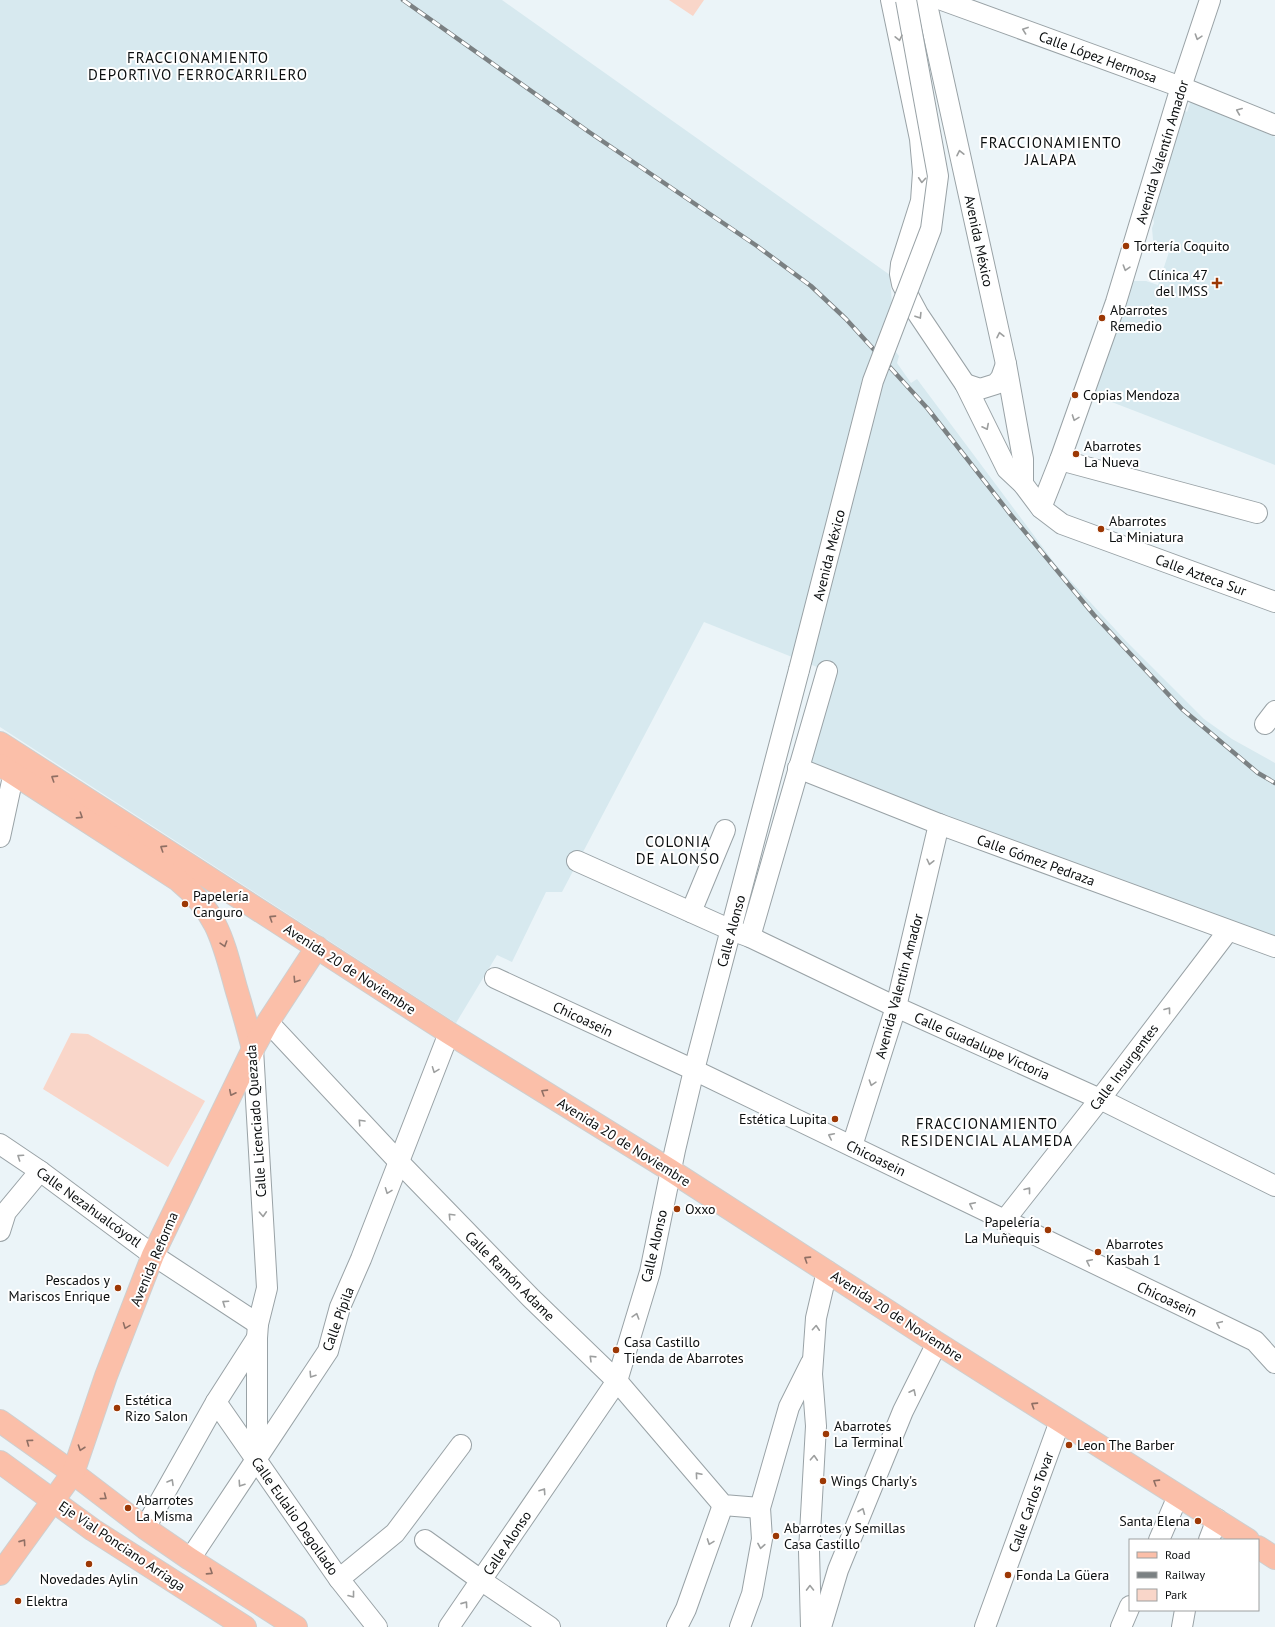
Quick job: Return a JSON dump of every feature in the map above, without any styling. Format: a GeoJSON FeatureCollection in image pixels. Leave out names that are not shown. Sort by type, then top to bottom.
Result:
{"type":"FeatureCollection","features":[{"type":"Feature","properties":{"kind":"main road","name":"Calle Licenciado Quezada"},"geometry":{"type":"LineString","coordinates":[[8,759],[194,893],[207,909],[222,939],[253,1049]]}},
{"type":"Feature","properties":{"kind":"main road","name":"Avenida 20 de Noviembre"},"geometry":{"type":"LineString","coordinates":[[8,759],[317,947],[449,1033],[670,1170],[1247,1539]]}},
{"type":"Feature","properties":{"kind":"main road","name":"Avenida Reforma"},"geometry":{"type":"LineString","coordinates":[[0,1574],[72,1473],[106,1376],[153,1255],[253,1049],[268,1022],[317,947]]}},
{"type":"Feature","properties":{"kind":"main road","name":"Eje Vial Ponciano Arriaga"},"geometry":{"type":"LineString","coordinates":[[0,1421],[72,1473],[144,1528],[296,1627]]}},
{"type":"Feature","properties":{"kind":"main road","name":"Eje Vial Ponciano Arriaga"},"geometry":{"type":"LineString","coordinates":[[0,1462],[93,1530],[245,1627]]}},
{"type":"Feature","properties":{"kind":"main road"},"geometry":{"type":"LineString","coordinates":[[1259,1548],[1275,1558]]}},
{"type":"Feature","properties":{"kind":"street"},"geometry":{"type":"LineString","coordinates":[[891,0],[920,139],[923,172],[921,201],[901,264],[900,274],[902,284],[918,314],[965,384],[1007,469],[1023,484],[1041,508]]}},
{"type":"Feature","properties":{"kind":"street","name":"Avenida México"},"geometry":{"type":"LineString","coordinates":[[760,821],[873,381],[931,229],[938,176],[906,0]]}},
{"type":"Feature","properties":{"kind":"street","name":"Avenida México"},"geometry":{"type":"LineString","coordinates":[[926,0],[1006,364],[1024,459],[1023,484]]}},
{"type":"Feature","properties":{"kind":"street","name":"Calle López Hermosa"},"geometry":{"type":"LineString","coordinates":[[942,0],[1181,87],[1275,125]]}},
{"type":"Feature","properties":{"kind":"street","name":"Avenida Valentín Amador"},"geometry":{"type":"LineString","coordinates":[[1041,508],[1060,460],[1116,302],[1181,87],[1210,0]]}},
{"type":"Feature","properties":{"kind":"street"},"geometry":{"type":"LineString","coordinates":[[965,384],[980,389],[996,384],[1001,378],[1006,364]]}},
{"type":"Feature","properties":{"kind":"street"},"geometry":{"type":"LineString","coordinates":[[1060,460],[1257,513]]}},
{"type":"Feature","properties":{"kind":"street","name":"Calle Azteca Sur"},"geometry":{"type":"LineString","coordinates":[[1041,508],[1062,524],[1275,602]]}},
{"type":"Feature","properties":{"kind":"street","name":"Calle Alonso"},"geometry":{"type":"LineString","coordinates":[[750,936],[827,672]]}},
{"type":"Feature","properties":{"kind":"street"},"geometry":{"type":"LineString","coordinates":[[0,837],[8,759]]}},
{"type":"Feature","properties":{"kind":"street","name":"Calle Gómez Pedraza"},"geometry":{"type":"LineString","coordinates":[[798,768],[939,824],[1275,947]]}},
{"type":"Feature","properties":{"kind":"street","name":"Calle Alonso"},"geometry":{"type":"LineString","coordinates":[[449,1627],[482,1581],[617,1381],[650,1272],[670,1170],[694,1070],[760,821]]}},
{"type":"Feature","properties":{"kind":"street","name":"Avenida Valentín Amador"},"geometry":{"type":"LineString","coordinates":[[852,1146],[896,1007],[939,824]]}},
{"type":"Feature","properties":{"kind":"street"},"geometry":{"type":"LineString","coordinates":[[691,912],[725,830]]}},
{"type":"Feature","properties":{"kind":"street","name":"Calle Guadalupe Victoria"},"geometry":{"type":"LineString","coordinates":[[577,861],[731,930],[750,936],[896,1007],[1100,1099],[1275,1186]]}},
{"type":"Feature","properties":{"kind":"street","name":"Calle Insurgentes"},"geometry":{"type":"LineString","coordinates":[[1004,1221],[1100,1099],[1228,931]]}},
{"type":"Feature","properties":{"kind":"street","name":"Chicoasein"},"geometry":{"type":"LineString","coordinates":[[495,978],[694,1070],[1255,1341],[1274,1360]]}},
{"type":"Feature","properties":{"kind":"street","name":"Calle Ramón Adame"},"geometry":{"type":"LineString","coordinates":[[268,1022],[399,1162],[531,1298],[617,1381],[723,1505]]}},
{"type":"Feature","properties":{"kind":"street","name":"Calle Pípila"},"geometry":{"type":"LineString","coordinates":[[190,1559],[328,1351],[340,1307],[361,1259],[449,1033]]}},
{"type":"Feature","properties":{"kind":"street","name":"Calle Licenciado Quezada"},"geometry":{"type":"LineString","coordinates":[[253,1049],[267,1288],[257,1331],[256,1460]]}},
{"type":"Feature","properties":{"kind":"street","name":"Calle Nezahualcóyotl"},"geometry":{"type":"LineString","coordinates":[[0,1144],[40,1171],[257,1331]]}},
{"type":"Feature","properties":{"kind":"street"},"geometry":{"type":"LineString","coordinates":[[0,1231],[6,1212],[40,1171]]}},
{"type":"Feature","properties":{"kind":"street"},"geometry":{"type":"LineString","coordinates":[[811,1627],[809,1551],[816,1426],[812,1374],[816,1318],[827,1271]]}},
{"type":"Feature","properties":{"kind":"street","name":"Calle Licenciado Quezada"},"geometry":{"type":"LineString","coordinates":[[144,1528],[257,1331]]}},
{"type":"Feature","properties":{"kind":"street","name":"Chicoasein"},"geometry":{"type":"LineString","coordinates":[[1255,1341],[1275,1341]]}},
{"type":"Feature","properties":{"kind":"street"},"geometry":{"type":"LineString","coordinates":[[821,1627],[838,1570],[903,1411],[937,1342]]}},
{"type":"Feature","properties":{"kind":"street"},"geometry":{"type":"LineString","coordinates":[[740,1627],[752,1594],[762,1539],[760,1508],[789,1407],[813,1359]]}},
{"type":"Feature","properties":{"kind":"street","name":"Calle Eulalio Degollado"},"geometry":{"type":"LineString","coordinates":[[216,1402],[339,1579],[377,1627]]}},
{"type":"Feature","properties":{"kind":"street","name":"Calle Carlos Tovar"},"geometry":{"type":"LineString","coordinates":[[985,1627],[1060,1421]]}},
{"type":"Feature","properties":{"kind":"street"},"geometry":{"type":"LineString","coordinates":[[339,1579],[395,1533],[461,1444]]}},
{"type":"Feature","properties":{"kind":"street"},"geometry":{"type":"LineString","coordinates":[[1159,1539],[1178,1496]]}},
{"type":"Feature","properties":{"kind":"street"},"geometry":{"type":"LineString","coordinates":[[677,1627],[686,1609],[723,1505],[760,1508]]}},
{"type":"Feature","properties":{"kind":"street"},"geometry":{"type":"LineString","coordinates":[[1209,1539],[1217,1519]]}},
{"type":"Feature","properties":{"kind":"street"},"geometry":{"type":"LineString","coordinates":[[424,1540],[550,1627]]}},
{"type":"Feature","properties":{"kind":"street"},"geometry":{"type":"LineString","coordinates":[[1121,1627],[1129,1608]]}},
{"type":"Feature","properties":{"kind":"street"},"geometry":{"type":"LineString","coordinates":[[1182,1627],[1185,1611]]}},
{"type":"Feature","properties":{"kind":"shaded area"},"geometry":{"type":"Polygon","coordinates":[[[0,0],[502,0],[890,275],[895,351],[899,356],[897,363],[911,383],[917,379],[1056,565],[1126,641],[1204,719],[1232,739],[1275,763],[1275,941],[804,765],[827,671],[704,622],[562,892],[546,892],[512,962],[497,955],[456,1023],[0,727],[0,0]]]}},
{"type":"Feature","properties":{"kind":"shaded area","name":"Clínica 47 del IMSS"},"geometry":{"type":"Polygon","coordinates":[[[1191,101],[1275,137],[1275,465],[1109,401],[1087,396],[1124,277],[1135,281],[1146,281],[1158,285],[1170,249],[1163,249],[1157,246],[1153,240],[1152,228],[1154,223],[1152,211],[1181,108],[1187,112],[1191,101]]]}},
{"type":"Feature","properties":{"kind":"green space"},"geometry":{"type":"Polygon","coordinates":[[[669,0],[704,0],[693,16],[669,0]]]}},
{"type":"Feature","properties":{"kind":"green space"},"geometry":{"type":"Polygon","coordinates":[[[71,1033],[88,1034],[205,1101],[168,1167],[43,1089],[71,1033]]]}},
{"type":"Feature","properties":{"kind":"railway"},"geometry":{"type":"LineString","coordinates":[[403,0],[589,132],[757,246],[811,286],[846,319],[928,409],[1011,515],[1094,615],[1182,709],[1258,773],[1275,783]]}},
{"type":"Feature","properties":{"kind":"place","name":"Tortería Coquito"},"geometry":{"type":"Point","coordinates":[1126,246]}},
{"type":"Feature","properties":{"kind":"place","name":"Clínica 47 del IMSS"},"geometry":{"type":"Point","coordinates":[1217,283]}},
{"type":"Feature","properties":{"kind":"place","name":"Abarrotes Remedio"},"geometry":{"type":"Point","coordinates":[1102,318]}},
{"type":"Feature","properties":{"kind":"place","name":"Copias Mendoza"},"geometry":{"type":"Point","coordinates":[1075,395]}},
{"type":"Feature","properties":{"kind":"place","name":"Abarrotes La Nueva"},"geometry":{"type":"Point","coordinates":[1076,454]}},
{"type":"Feature","properties":{"kind":"place","name":"Abarrotes La Miniatura"},"geometry":{"type":"Point","coordinates":[1101,529]}},
{"type":"Feature","properties":{"kind":"place","name":"Papelería Canguro"},"geometry":{"type":"Point","coordinates":[185,904]}},
{"type":"Feature","properties":{"kind":"place","name":"Estética Lupita"},"geometry":{"type":"Point","coordinates":[835,1119]}},
{"type":"Feature","properties":{"kind":"place","name":"Oxxo"},"geometry":{"type":"Point","coordinates":[677,1209]}},
{"type":"Feature","properties":{"kind":"place","name":"Papelería La Muñequis"},"geometry":{"type":"Point","coordinates":[1048,1230]}},
{"type":"Feature","properties":{"kind":"place","name":"Abarrotes Kasbah 1"},"geometry":{"type":"Point","coordinates":[1098,1252]}},
{"type":"Feature","properties":{"kind":"place","name":"Pescados y Mariscos Enrique"},"geometry":{"type":"Point","coordinates":[118,1288]}},
{"type":"Feature","properties":{"kind":"place","name":"Casa Castillo Tienda de Abarrotes"},"geometry":{"type":"Point","coordinates":[616,1350]}},
{"type":"Feature","properties":{"kind":"place","name":"Estética Rizo Salon"},"geometry":{"type":"Point","coordinates":[117,1408]}},
{"type":"Feature","properties":{"kind":"place","name":"Abarrotes La Terminal"},"geometry":{"type":"Point","coordinates":[826,1434]}},
{"type":"Feature","properties":{"kind":"place","name":"Leon The Barber"},"geometry":{"type":"Point","coordinates":[1069,1445]}},
{"type":"Feature","properties":{"kind":"place","name":"Wings Charly's"},"geometry":{"type":"Point","coordinates":[823,1481]}},
{"type":"Feature","properties":{"kind":"place","name":"Abarrotes La Misma"},"geometry":{"type":"Point","coordinates":[128,1508]}},
{"type":"Feature","properties":{"kind":"place","name":"Santa Elena"},"geometry":{"type":"Point","coordinates":[1198,1521]}},
{"type":"Feature","properties":{"kind":"place","name":"Abarrotes y Semillas Casa Castillo"},"geometry":{"type":"Point","coordinates":[776,1536]}},
{"type":"Feature","properties":{"kind":"place","name":"Novedades Aylin"},"geometry":{"type":"Point","coordinates":[89,1564]}},
{"type":"Feature","properties":{"kind":"place","name":"Fonda La Güera"},"geometry":{"type":"Point","coordinates":[1008,1575]}},
{"type":"Feature","properties":{"kind":"place","name":"Elektra"},"geometry":{"type":"Point","coordinates":[18,1601]}},
{"type":"Feature","properties":{"kind":"district","name":"FRACCIONAMIENTO DEPORTIVO FERROCARRILERO"},"geometry":{"type":"Point","coordinates":[198,66]}},
{"type":"Feature","properties":{"kind":"district","name":"FRACCIONAMIENTO JALAPA"},"geometry":{"type":"Point","coordinates":[1051,152]}},
{"type":"Feature","properties":{"kind":"district","name":"COLONIA DE ALONSO"},"geometry":{"type":"Point","coordinates":[678,850]}},
{"type":"Feature","properties":{"kind":"district","name":"FRACCIONAMIENTO RESIDENCIAL ALAMEDA"},"geometry":{"type":"Point","coordinates":[987,1132]}}]}
